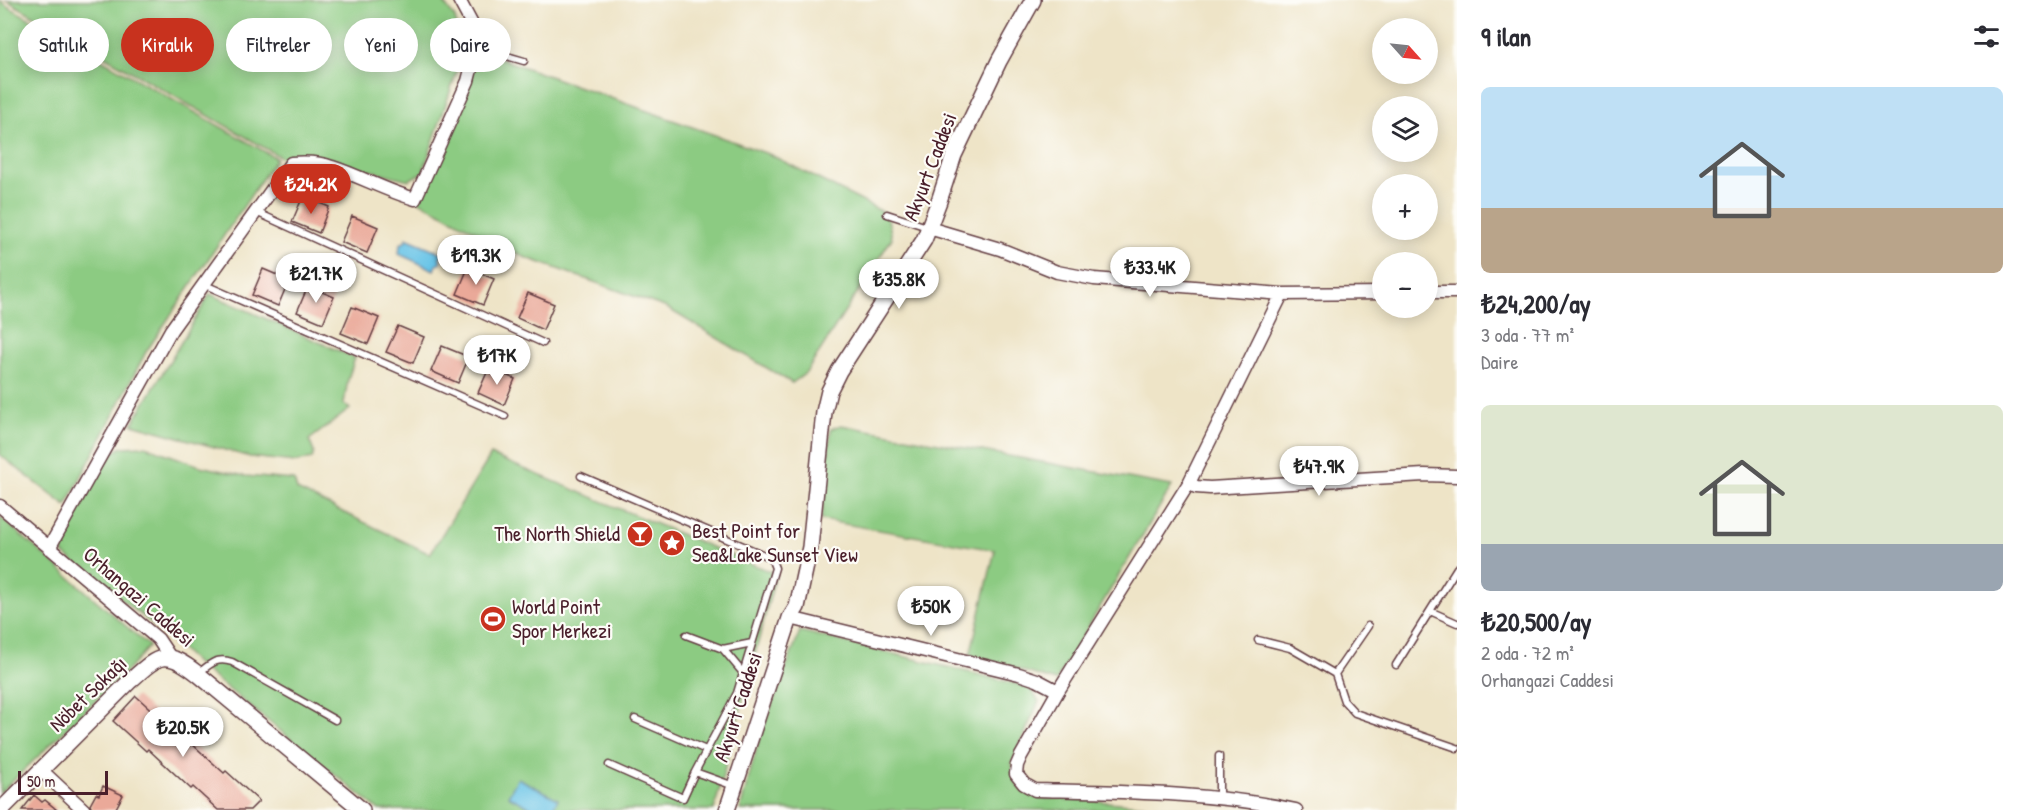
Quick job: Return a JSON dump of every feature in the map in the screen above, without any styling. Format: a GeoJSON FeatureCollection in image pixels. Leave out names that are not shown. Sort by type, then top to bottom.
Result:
{"type":"FeatureCollection","features":[{"type":"Feature","properties":{"kind":"street"},"geometry":{"type":"LineString","coordinates":[[459,0],[469,18]]}},
{"type":"Feature","properties":{"kind":"street","name":"Akyurt Caddesi"},"geometry":{"type":"LineString","coordinates":[[727,810],[790,618],[797,607],[810,547],[825,401],[838,372],[917,252],[947,148],[966,106],[1022,0]]}},
{"type":"Feature","properties":{"kind":"street","name":"Akyurt Caddesi"},"geometry":{"type":"LineString","coordinates":[[925,226],[967,126],[1033,0]]}},
{"type":"Feature","properties":{"kind":"street"},"geometry":{"type":"LineString","coordinates":[[49,548],[171,330],[291,163],[311,162],[332,166],[415,200],[468,81],[470,72]]}},
{"type":"Feature","properties":{"kind":"street"},"geometry":{"type":"LineString","coordinates":[[925,226],[1000,249],[1057,272],[1094,279],[1282,294],[1372,293]]}},
{"type":"Feature","properties":{"kind":"street"},"geometry":{"type":"LineString","coordinates":[[1438,292],[1457,292]]}},
{"type":"Feature","properties":{"kind":"street"},"geometry":{"type":"LineString","coordinates":[[1282,294],[1189,483],[1058,691],[1017,765],[1016,774],[1024,784],[1035,790],[1173,793],[1296,810]]}},
{"type":"Feature","properties":{"kind":"street"},"geometry":{"type":"LineString","coordinates":[[1189,483],[1196,487],[1210,488],[1457,476]]}},
{"type":"Feature","properties":{"kind":"street","name":"Orhangazi Caddesi"},"geometry":{"type":"LineString","coordinates":[[0,506],[158,639],[170,657],[182,661],[362,810]]}},
{"type":"Feature","properties":{"kind":"street"},"geometry":{"type":"LineString","coordinates":[[790,618],[1019,674],[1058,691]]}},
{"type":"Feature","properties":{"kind":"street","name":"Nöbet Sokağı"},"geometry":{"type":"LineString","coordinates":[[1,810],[136,675],[161,658],[170,657]]}},
{"type":"Feature","properties":{"kind":"street"},"geometry":{"type":"LineString","coordinates":[[41,770],[84,810]]}},
{"type":"Feature","properties":{"kind":"lane"},"geometry":{"type":"LineString","coordinates":[[511,57],[524,61]]}},
{"type":"Feature","properties":{"kind":"lane"},"geometry":{"type":"LineString","coordinates":[[255,212],[543,343]]}},
{"type":"Feature","properties":{"kind":"lane"},"geometry":{"type":"LineString","coordinates":[[887,214],[925,226]]}},
{"type":"Feature","properties":{"kind":"lane"},"geometry":{"type":"LineString","coordinates":[[202,284],[505,416]]}},
{"type":"Feature","properties":{"kind":"lane"},"geometry":{"type":"LineString","coordinates":[[581,476],[771,558],[775,568],[737,693],[683,798],[609,765]]}},
{"type":"Feature","properties":{"kind":"lane"},"geometry":{"type":"LineString","coordinates":[[1396,665],[1457,568]]}},
{"type":"Feature","properties":{"kind":"lane"},"geometry":{"type":"LineString","coordinates":[[1430,611],[1457,623]]}},
{"type":"Feature","properties":{"kind":"lane"},"geometry":{"type":"LineString","coordinates":[[1335,674],[1368,626]]}},
{"type":"Feature","properties":{"kind":"lane"},"geometry":{"type":"LineString","coordinates":[[686,635],[723,649],[743,673]]}},
{"type":"Feature","properties":{"kind":"lane"},"geometry":{"type":"LineString","coordinates":[[1258,640],[1290,648],[1335,674],[1344,701],[1355,713],[1457,747]]}},
{"type":"Feature","properties":{"kind":"lane"},"geometry":{"type":"LineString","coordinates":[[723,649],[752,643]]}},
{"type":"Feature","properties":{"kind":"lane"},"geometry":{"type":"LineString","coordinates":[[198,674],[213,661],[223,659],[334,720]]}},
{"type":"Feature","properties":{"kind":"lane"},"geometry":{"type":"LineString","coordinates":[[635,719],[706,750]]}},
{"type":"Feature","properties":{"kind":"lane"},"geometry":{"type":"LineString","coordinates":[[1219,756],[1220,798]]}},
{"type":"Feature","properties":{"kind":"lane"},"geometry":{"type":"LineString","coordinates":[[695,772],[734,786]]}},
{"type":"Feature","properties":{"kind":"green space"},"geometry":{"type":"Polygon","coordinates":[[[0,0],[28,18],[18,18],[18,72],[109,72],[109,64],[276,158],[146,352],[66,506],[0,455],[0,0]]]}},
{"type":"Feature","properties":{"kind":"green space"},"geometry":{"type":"Polygon","coordinates":[[[6,0],[442,0],[455,18],[430,18],[430,72],[457,72],[423,172],[409,180],[364,169],[291,163],[132,72],[214,72],[214,18],[121,18],[121,66],[109,59],[109,18],[37,18],[6,0]]]}},
{"type":"Feature","properties":{"kind":"green space"},"geometry":{"type":"Polygon","coordinates":[[[511,62],[771,155],[887,214],[892,238],[806,373],[792,383],[667,308],[524,257],[415,199],[467,72],[511,72],[511,62]]]}},
{"type":"Feature","properties":{"kind":"green space"},"geometry":{"type":"Polygon","coordinates":[[[210,294],[355,358],[348,379],[344,404],[350,409],[309,440],[314,452],[312,459],[295,462],[250,457],[132,424],[210,294]]]}},
{"type":"Feature","properties":{"kind":"green space"},"geometry":{"type":"Polygon","coordinates":[[[841,425],[1172,486],[1056,681],[970,655],[995,550],[821,520],[831,429],[841,425]]]}},
{"type":"Feature","properties":{"kind":"green space","name":"World Point Spor Merkezi"},"geometry":{"type":"Polygon","coordinates":[[[145,446],[200,466],[245,476],[294,480],[297,490],[430,554],[491,455],[776,574],[714,810],[379,810],[64,554],[59,542],[105,457],[122,447],[145,446]]]}},
{"type":"Feature","properties":{"kind":"green space"},"geometry":{"type":"Polygon","coordinates":[[[0,517],[149,646],[131,667],[0,793],[0,517]]]}},
{"type":"Feature","properties":{"kind":"green space"},"geometry":{"type":"Polygon","coordinates":[[[800,631],[1029,687],[1039,701],[1012,763],[1015,781],[1022,790],[1041,799],[1064,798],[1196,810],[740,810],[760,736],[800,631]]]}},
{"type":"Feature","properties":{"kind":"water"},"geometry":{"type":"Polygon","coordinates":[[[406,238],[442,253],[441,263],[436,265],[434,270],[399,254],[400,244],[405,242],[406,238]]]}},
{"type":"Feature","properties":{"kind":"water"},"geometry":{"type":"Polygon","coordinates":[[[518,778],[558,799],[552,810],[535,810],[508,796],[518,778]]]}},
{"type":"Feature","properties":{"kind":"building"},"geometry":{"type":"Polygon","coordinates":[[[303,196],[329,207],[319,233],[292,222],[303,196]]]}},
{"type":"Feature","properties":{"kind":"building"},"geometry":{"type":"Polygon","coordinates":[[[352,216],[378,227],[367,253],[341,242],[352,216]]]}},
{"type":"Feature","properties":{"kind":"building"},"geometry":{"type":"Polygon","coordinates":[[[468,268],[494,279],[483,305],[457,294],[468,268]]]}},
{"type":"Feature","properties":{"kind":"building"},"geometry":{"type":"Polygon","coordinates":[[[263,269],[289,280],[278,306],[252,295],[263,269]]]}},
{"type":"Feature","properties":{"kind":"building"},"geometry":{"type":"Polygon","coordinates":[[[308,286],[334,297],[323,323],[297,312],[308,286]]]}},
{"type":"Feature","properties":{"kind":"building"},"geometry":{"type":"Polygon","coordinates":[[[528,293],[554,304],[543,330],[517,318],[528,293]]]}},
{"type":"Feature","properties":{"kind":"building"},"geometry":{"type":"Polygon","coordinates":[[[352,307],[379,318],[368,344],[341,333],[352,307]]]}},
{"type":"Feature","properties":{"kind":"building"},"geometry":{"type":"Polygon","coordinates":[[[398,326],[424,337],[413,363],[386,352],[398,326]]]}},
{"type":"Feature","properties":{"kind":"building"},"geometry":{"type":"Polygon","coordinates":[[[442,346],[469,357],[458,383],[431,371],[442,346]]]}},
{"type":"Feature","properties":{"kind":"building"},"geometry":{"type":"Polygon","coordinates":[[[489,368],[515,379],[504,405],[478,393],[489,368]]]}},
{"type":"Feature","properties":{"kind":"building"},"geometry":{"type":"Polygon","coordinates":[[[136,696],[259,801],[250,810],[218,810],[193,787],[191,789],[148,749],[146,751],[113,721],[136,696]]]}},
{"type":"Feature","properties":{"kind":"building"},"geometry":{"type":"Polygon","coordinates":[[[103,786],[123,795],[115,810],[92,810],[90,805],[103,786]]]}},
{"type":"Feature","properties":{"kind":"building"},"geometry":{"type":"Polygon","coordinates":[[[34,795],[42,802],[45,800],[57,810],[22,810],[34,795]]]}},
{"type":"Feature","properties":{"kind":"place","name":"The North Shield"},"geometry":{"type":"Point","coordinates":[640,534]}},
{"type":"Feature","properties":{"kind":"place","name":"Best Point for Sea&Lake Sunset View"},"geometry":{"type":"Point","coordinates":[672,543]}},
{"type":"Feature","properties":{"kind":"place","name":"World Point Spor Merkezi"},"geometry":{"type":"Point","coordinates":[493,619]}}]}
